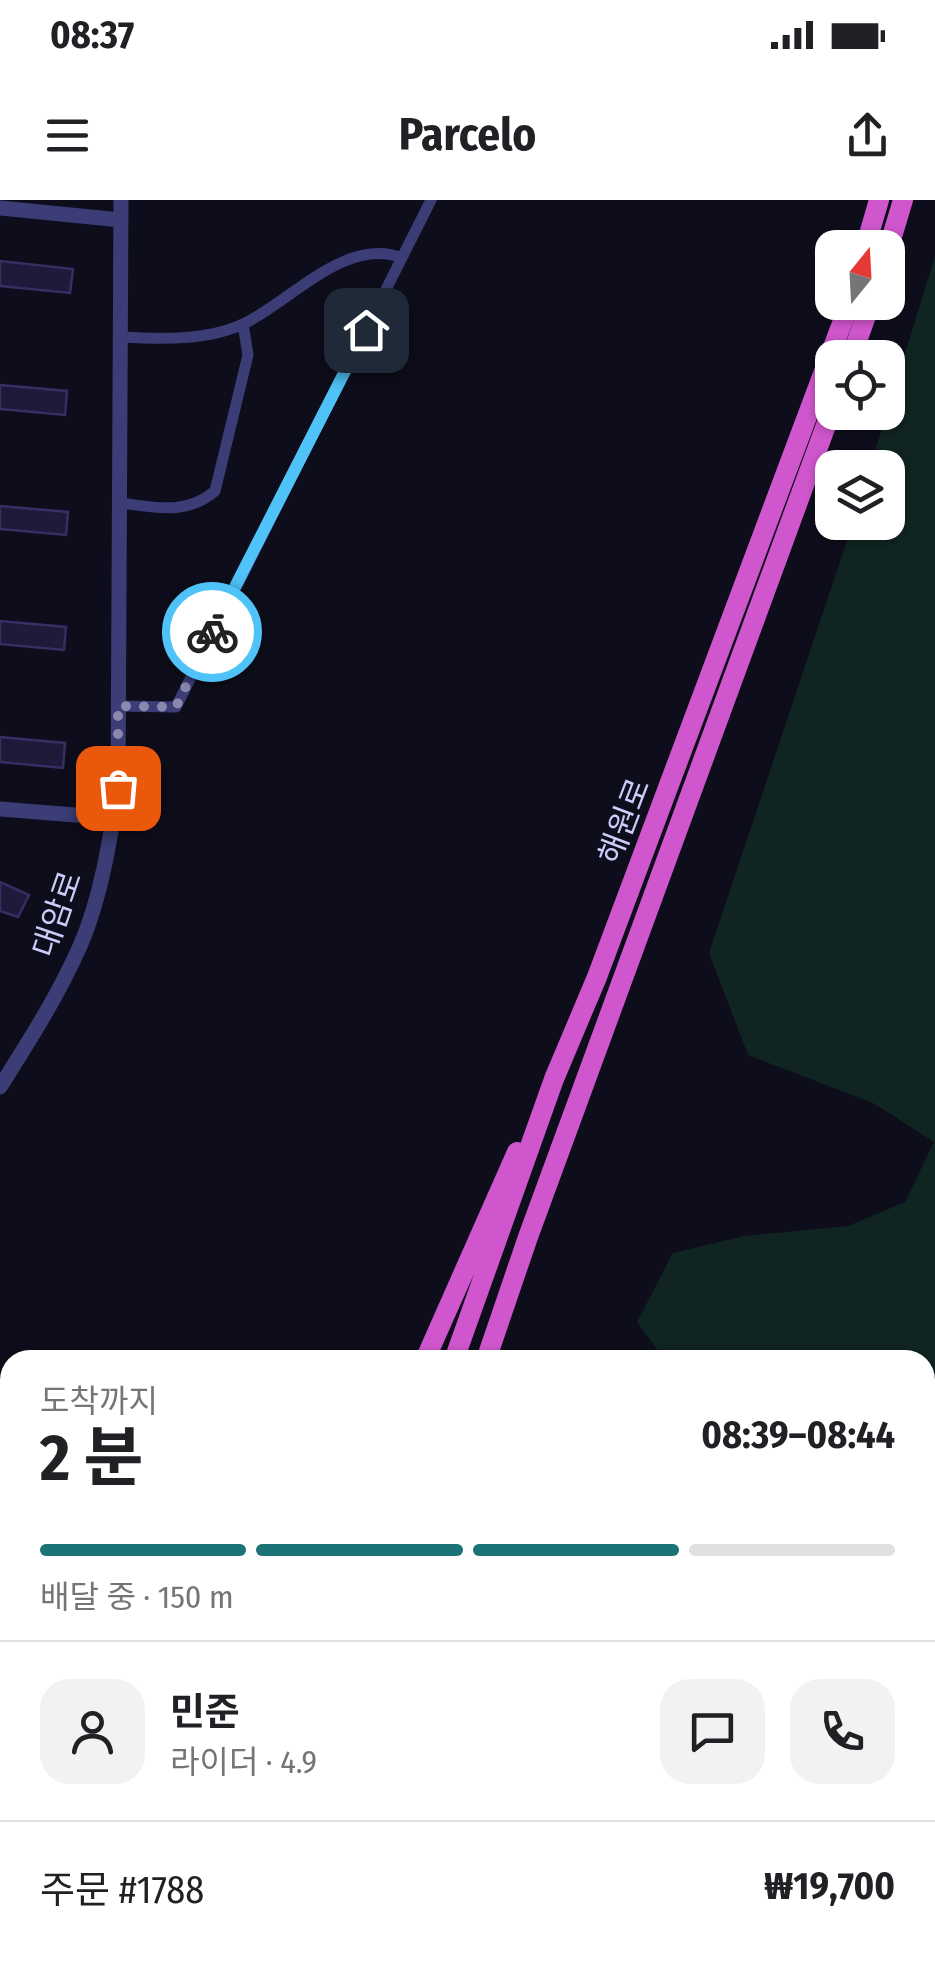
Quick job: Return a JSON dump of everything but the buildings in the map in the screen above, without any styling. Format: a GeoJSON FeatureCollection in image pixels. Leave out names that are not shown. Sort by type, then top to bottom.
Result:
{"type":"FeatureCollection","features":[{"type":"Feature","properties":{"kind":"highway"},"geometry":{"type":"LineString","coordinates":[[870,230],[878,200]]}},
{"type":"Feature","properties":{"kind":"highway"},"geometry":{"type":"LineString","coordinates":[[894,230],[903,200]]}},
{"type":"Feature","properties":{"kind":"highway","name":"해원로"},"geometry":{"type":"LineString","coordinates":[[458,1350],[554,1079],[604,958],[843,320]]}},
{"type":"Feature","properties":{"kind":"highway","name":"해원로"},"geometry":{"type":"LineString","coordinates":[[489,1350],[824,430]]}},
{"type":"Feature","properties":{"kind":"highway"},"geometry":{"type":"LineString","coordinates":[[429,1350],[496,1192],[554,1079]]}},
{"type":"Feature","properties":{"kind":"highway"},"geometry":{"type":"LineString","coordinates":[[504,1350],[528,1237]]}},
{"type":"Feature","properties":{"kind":"street","name":"대암로"},"geometry":{"type":"LineString","coordinates":[[0,1087],[45,1016],[82,943],[118,788],[122,200]]}},
{"type":"Feature","properties":{"kind":"street"},"geometry":{"type":"LineString","coordinates":[[118,706],[176,707],[431,200]]}},
{"type":"Feature","properties":{"kind":"street"},"geometry":{"type":"LineString","coordinates":[[0,208],[122,220]]}},
{"type":"Feature","properties":{"kind":"street"},"geometry":{"type":"LineString","coordinates":[[121,337],[185,337],[243,324],[328,269],[366,256],[390,253],[402,258]]}},
{"type":"Feature","properties":{"kind":"street"},"geometry":{"type":"LineString","coordinates":[[120,504],[180,510],[200,505],[215,491],[248,356],[243,324]]}},
{"type":"Feature","properties":{"kind":"street"},"geometry":{"type":"LineString","coordinates":[[0,809],[113,818]]}},
{"type":"Feature","properties":{"kind":"green space"},"geometry":{"type":"Polygon","coordinates":[[[935,256],[935,1350],[658,1350],[637,1322],[673,1253],[744,1236],[848,1226],[905,1202],[934,1142],[873,1103],[748,1055],[709,953],[847,540],[905,540],[905,450],[875,450],[881,430],[905,430],[905,353],[935,256]]]}},
{"type":"Feature","properties":{"kind":"way so far"},"geometry":{"type":"LineString","coordinates":[[118,788],[118,706],[176,707],[212,632]]}},
{"type":"Feature","properties":{"kind":"route"},"geometry":{"type":"LineString","coordinates":[[212,632],[366,330]]}}]}
